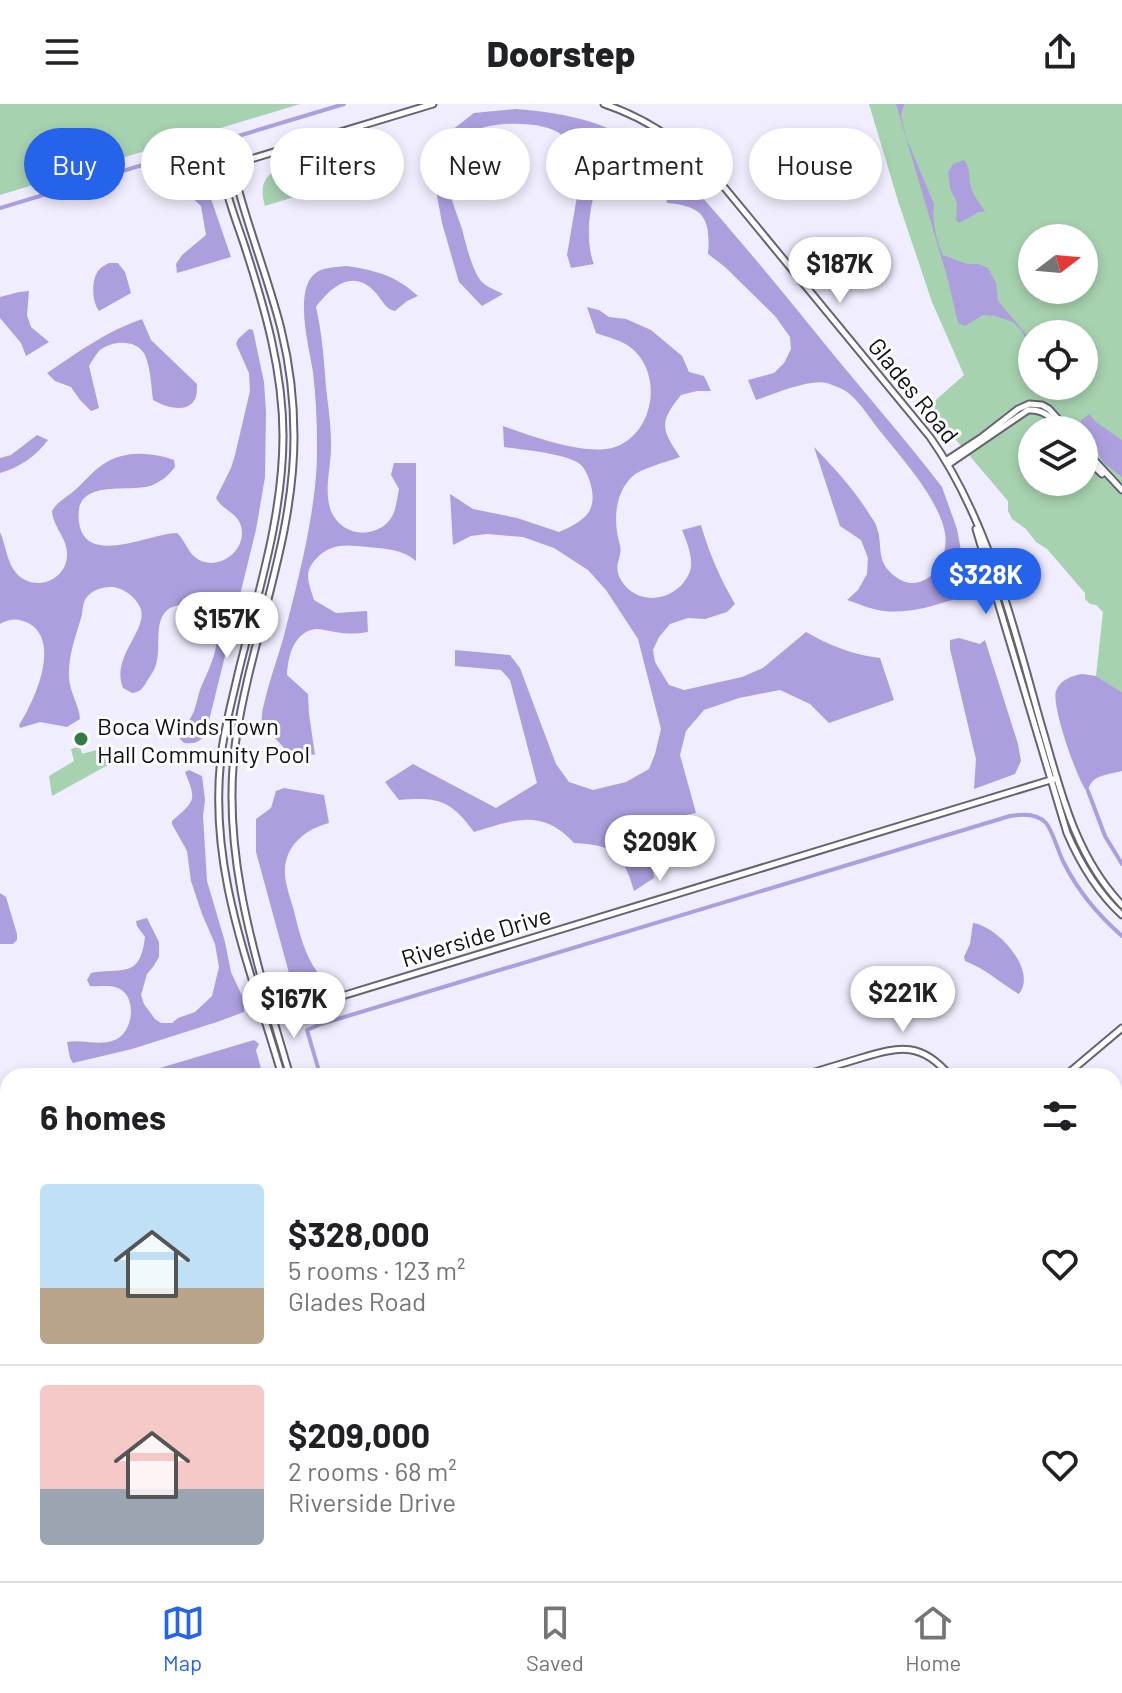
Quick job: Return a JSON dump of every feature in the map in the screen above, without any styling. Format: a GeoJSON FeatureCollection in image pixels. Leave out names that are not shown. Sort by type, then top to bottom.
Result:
{"type":"FeatureCollection","features":[{"type":"Feature","properties":{"kind":"street"},"geometry":{"type":"LineString","coordinates":[[254,158],[433,104]]}},
{"type":"Feature","properties":{"kind":"street","name":"Glades Road"},"geometry":{"type":"LineString","coordinates":[[604,104],[659,130],[698,159],[948,462],[965,495],[1006,604],[1067,833],[1080,860],[1122,915]]}},
{"type":"Feature","properties":{"kind":"street"},"geometry":{"type":"LineString","coordinates":[[231,200],[265,310],[277,362],[283,439],[282,476],[276,512],[221,756],[219,812],[230,901],[280,1068]]}},
{"type":"Feature","properties":{"kind":"street"},"geometry":{"type":"LineString","coordinates":[[242,200],[281,326],[289,366],[294,436],[287,515],[239,723],[231,800],[233,838],[238,879],[288,1068]]}},
{"type":"Feature","properties":{"kind":"street"},"geometry":{"type":"LineString","coordinates":[[948,462],[1029,404],[1042,405],[1055,416]]}},
{"type":"Feature","properties":{"kind":"street"},"geometry":{"type":"LineString","coordinates":[[948,462],[990,438],[1021,413],[1037,410],[1048,416]]}},
{"type":"Feature","properties":{"kind":"street"},"geometry":{"type":"LineString","coordinates":[[1098,465],[1122,490]]}},
{"type":"Feature","properties":{"kind":"street"},"geometry":{"type":"LineString","coordinates":[[1098,468],[1110,478]]}},
{"type":"Feature","properties":{"kind":"street"},"geometry":{"type":"LineString","coordinates":[[276,512],[287,515]]}},
{"type":"Feature","properties":{"kind":"street","name":"Glades Road"},"geometry":{"type":"LineString","coordinates":[[1054,779],[1083,849],[1122,905]]}},
{"type":"Feature","properties":{"kind":"street","name":"Riverside Drive"},"geometry":{"type":"LineString","coordinates":[[273,1017],[1054,779]]}},
{"type":"Feature","properties":{"kind":"street"},"geometry":{"type":"LineString","coordinates":[[1074,1068],[1122,1028]]}},
{"type":"Feature","properties":{"kind":"street"},"geometry":{"type":"LineString","coordinates":[[828,1068],[902,1048],[927,1055],[943,1068]]}},
{"type":"Feature","properties":{"kind":"green space"},"geometry":{"type":"Polygon","coordinates":[[[0,104],[300,104],[221,128],[141,128],[141,152],[125,157],[125,128],[24,128],[24,188],[0,195],[0,104]]]}},
{"type":"Feature","properties":{"kind":"green space"},"geometry":{"type":"Polygon","coordinates":[[[869,104],[1122,104],[1122,692],[1096,676],[1103,612],[1085,599],[1085,593],[1047,549],[1012,519],[1008,501],[928,407],[964,375],[932,302],[882,147],[882,128],[876,128],[869,104]]]}},
{"type":"Feature","properties":{"kind":"green space"},"geometry":{"type":"Polygon","coordinates":[[[269,175],[270,200],[284,200],[265,206],[263,187],[269,175]]]}},
{"type":"Feature","properties":{"kind":"green space"},"geometry":{"type":"Polygon","coordinates":[[[80,746],[82,754],[100,749],[108,765],[52,796],[49,776],[74,761],[71,749],[80,746]]]}},
{"type":"Feature","properties":{"kind":"shaded area"},"geometry":{"type":"Polygon","coordinates":[[[896,104],[904,104],[901,116],[906,137],[934,204],[935,230],[943,255],[988,268],[996,283],[998,301],[1018,327],[1013,322],[983,315],[965,326],[958,323],[896,104]]]}},
{"type":"Feature","properties":{"kind":"shaded area"},"geometry":{"type":"Polygon","coordinates":[[[515,109],[554,113],[608,128],[548,128],[520,124],[455,128],[474,113],[515,109]]]}},
{"type":"Feature","properties":{"kind":"shaded area"},"geometry":{"type":"Polygon","coordinates":[[[964,160],[972,190],[985,212],[959,223],[948,172],[953,164],[964,160]]]}},
{"type":"Feature","properties":{"kind":"shaded area"},"geometry":{"type":"Polygon","coordinates":[[[194,200],[211,200],[231,257],[177,273],[176,264],[182,255],[206,235],[201,206],[194,200]]]}},
{"type":"Feature","properties":{"kind":"shaded area"},"geometry":{"type":"Polygon","coordinates":[[[438,200],[452,200],[478,276],[488,287],[503,294],[482,306],[459,282],[438,200]]]}},
{"type":"Feature","properties":{"kind":"shaded area"},"geometry":{"type":"Polygon","coordinates":[[[576,200],[593,200],[589,242],[594,264],[571,268],[567,255],[576,200]]]}},
{"type":"Feature","properties":{"kind":"shaded area"},"geometry":{"type":"Polygon","coordinates":[[[667,200],[704,200],[942,487],[957,529],[963,561],[954,580],[955,599],[897,612],[874,609],[847,600],[858,590],[867,574],[868,558],[861,540],[840,526],[814,447],[868,512],[879,534],[883,562],[902,581],[923,581],[931,576],[943,557],[945,533],[935,505],[906,463],[844,390],[819,382],[756,400],[748,380],[774,373],[784,363],[791,349],[790,337],[775,316],[708,254],[708,231],[702,216],[689,207],[667,203],[667,200]]]}},
{"type":"Feature","properties":{"kind":"shaded area"},"geometry":{"type":"Polygon","coordinates":[[[109,263],[118,263],[125,272],[131,293],[99,311],[94,297],[94,280],[99,270],[109,263]]]}},
{"type":"Feature","properties":{"kind":"shaded area"},"geometry":{"type":"Polygon","coordinates":[[[347,266],[385,275],[418,296],[395,311],[386,307],[367,286],[351,281],[329,292],[316,307],[330,429],[329,503],[335,518],[346,528],[360,532],[375,531],[387,523],[395,510],[399,489],[391,475],[394,463],[416,463],[416,561],[394,550],[347,545],[328,550],[310,566],[308,579],[314,600],[336,613],[367,611],[368,632],[316,629],[302,635],[293,646],[287,675],[308,694],[315,755],[286,750],[274,737],[261,734],[262,715],[301,568],[314,493],[316,409],[304,319],[305,291],[317,272],[347,266]]]}},
{"type":"Feature","properties":{"kind":"shaded area"},"geometry":{"type":"Polygon","coordinates":[[[29,291],[27,315],[31,327],[49,342],[26,356],[21,343],[0,318],[0,297],[29,291]]]}},
{"type":"Feature","properties":{"kind":"shaded area"},"geometry":{"type":"Polygon","coordinates":[[[587,307],[651,330],[682,356],[689,372],[704,376],[711,391],[681,395],[669,412],[665,426],[680,457],[634,475],[622,490],[617,508],[616,527],[621,549],[617,570],[627,588],[643,597],[652,598],[677,589],[686,579],[691,566],[690,552],[682,530],[701,525],[715,565],[735,604],[727,612],[705,619],[688,618],[670,624],[659,637],[653,650],[655,662],[669,685],[684,690],[742,677],[763,668],[806,632],[842,649],[880,658],[894,700],[829,723],[810,704],[780,690],[739,698],[704,710],[686,731],[680,755],[696,813],[675,817],[653,831],[650,847],[654,878],[634,891],[626,868],[608,849],[574,843],[562,832],[539,821],[515,821],[474,832],[458,813],[442,802],[399,800],[385,782],[413,764],[496,808],[537,783],[510,680],[501,670],[455,666],[455,650],[510,655],[520,668],[556,764],[569,782],[593,790],[626,782],[649,769],[661,729],[638,639],[606,590],[588,570],[554,548],[523,537],[487,534],[471,536],[453,545],[450,494],[473,509],[517,518],[559,532],[576,524],[591,508],[590,482],[579,464],[551,454],[504,447],[503,426],[554,443],[595,450],[622,444],[644,421],[651,390],[641,359],[630,347],[596,333],[587,307]]]}},
{"type":"Feature","properties":{"kind":"shaded area"},"geometry":{"type":"Polygon","coordinates":[[[142,319],[151,340],[197,384],[196,397],[188,406],[170,407],[153,400],[145,355],[131,344],[118,343],[105,347],[89,366],[99,408],[91,411],[71,387],[55,381],[47,373],[105,336],[142,319]]]}},
{"type":"Feature","properties":{"kind":"shaded area"},"geometry":{"type":"Polygon","coordinates":[[[249,329],[253,330],[264,382],[265,477],[256,530],[206,733],[195,743],[184,743],[179,738],[194,711],[214,654],[217,632],[213,622],[206,613],[191,605],[170,608],[159,625],[154,669],[142,689],[132,693],[123,688],[120,676],[125,654],[142,615],[140,607],[128,593],[111,587],[96,590],[85,600],[72,648],[69,678],[80,719],[67,727],[40,722],[20,728],[42,673],[43,645],[39,633],[26,622],[15,620],[0,624],[0,532],[17,574],[33,583],[49,581],[62,570],[67,553],[53,517],[54,508],[110,460],[147,454],[174,460],[175,467],[158,483],[150,486],[103,490],[84,498],[79,508],[79,522],[84,536],[93,543],[106,546],[177,533],[193,555],[204,562],[213,563],[229,557],[240,544],[241,526],[216,498],[231,468],[250,391],[249,373],[236,344],[249,329]]]}},
{"type":"Feature","properties":{"kind":"shaded area"},"geometry":{"type":"Polygon","coordinates":[[[1098,423],[1122,440],[1122,477],[1104,463],[1098,453],[1098,423]]]}},
{"type":"Feature","properties":{"kind":"shaded area"},"geometry":{"type":"Polygon","coordinates":[[[37,435],[48,440],[27,461],[0,473],[0,458],[11,455],[37,435]]]}},
{"type":"Feature","properties":{"kind":"shaded area"},"geometry":{"type":"Polygon","coordinates":[[[959,638],[980,644],[985,640],[1021,761],[1015,774],[974,789],[976,759],[950,649],[950,640],[959,638]]]}},
{"type":"Feature","properties":{"kind":"shaded area"},"geometry":{"type":"Polygon","coordinates":[[[1082,674],[1096,676],[1122,692],[1122,771],[1095,779],[1088,793],[1066,742],[1055,699],[1060,684],[1082,674]]]}},
{"type":"Feature","properties":{"kind":"shaded area"},"geometry":{"type":"Polygon","coordinates":[[[189,770],[202,776],[207,881],[231,972],[244,1000],[244,1012],[132,1049],[73,1063],[67,1042],[111,1041],[127,1028],[131,1012],[127,996],[115,987],[90,986],[87,980],[91,973],[128,969],[139,960],[145,937],[136,921],[147,918],[159,942],[159,957],[147,974],[141,995],[155,1019],[161,1023],[172,1023],[195,1012],[212,996],[219,967],[215,944],[191,881],[187,851],[172,824],[192,800],[185,772],[189,770]]]}},
{"type":"Feature","properties":{"kind":"shaded area"},"geometry":{"type":"Polygon","coordinates":[[[284,788],[324,795],[329,823],[297,841],[285,865],[286,884],[301,938],[312,964],[323,979],[302,986],[292,984],[256,852],[256,819],[271,808],[276,791],[284,788]]]}},
{"type":"Feature","properties":{"kind":"shaded area"},"geometry":{"type":"Polygon","coordinates":[[[0,893],[6,897],[17,934],[13,944],[0,944],[0,893]]]}},
{"type":"Feature","properties":{"kind":"shaded area"},"geometry":{"type":"Polygon","coordinates":[[[973,923],[993,932],[1012,951],[1023,973],[1019,994],[965,961],[973,923]]]}},
{"type":"Feature","properties":{"kind":"shaded area"},"geometry":{"type":"Polygon","coordinates":[[[254,1040],[259,1044],[256,1050],[261,1068],[160,1068],[254,1040]]]}},
{"type":"Feature","properties":{"kind":"waterway"},"geometry":{"type":"LineString","coordinates":[[0,208],[344,104]]}},
{"type":"Feature","properties":{"kind":"waterway"},"geometry":{"type":"LineString","coordinates":[[1088,791],[1105,836],[1122,864]]}},
{"type":"Feature","properties":{"kind":"waterway"},"geometry":{"type":"LineString","coordinates":[[318,1068],[307,1030],[321,1024],[1010,816],[1034,816],[1046,823],[1076,883],[1097,911],[1122,936]]}},
{"type":"Feature","properties":{"kind":"place","name":"Boca Winds Town Hall Community Pool"},"geometry":{"type":"Point","coordinates":[81,739]}}]}
